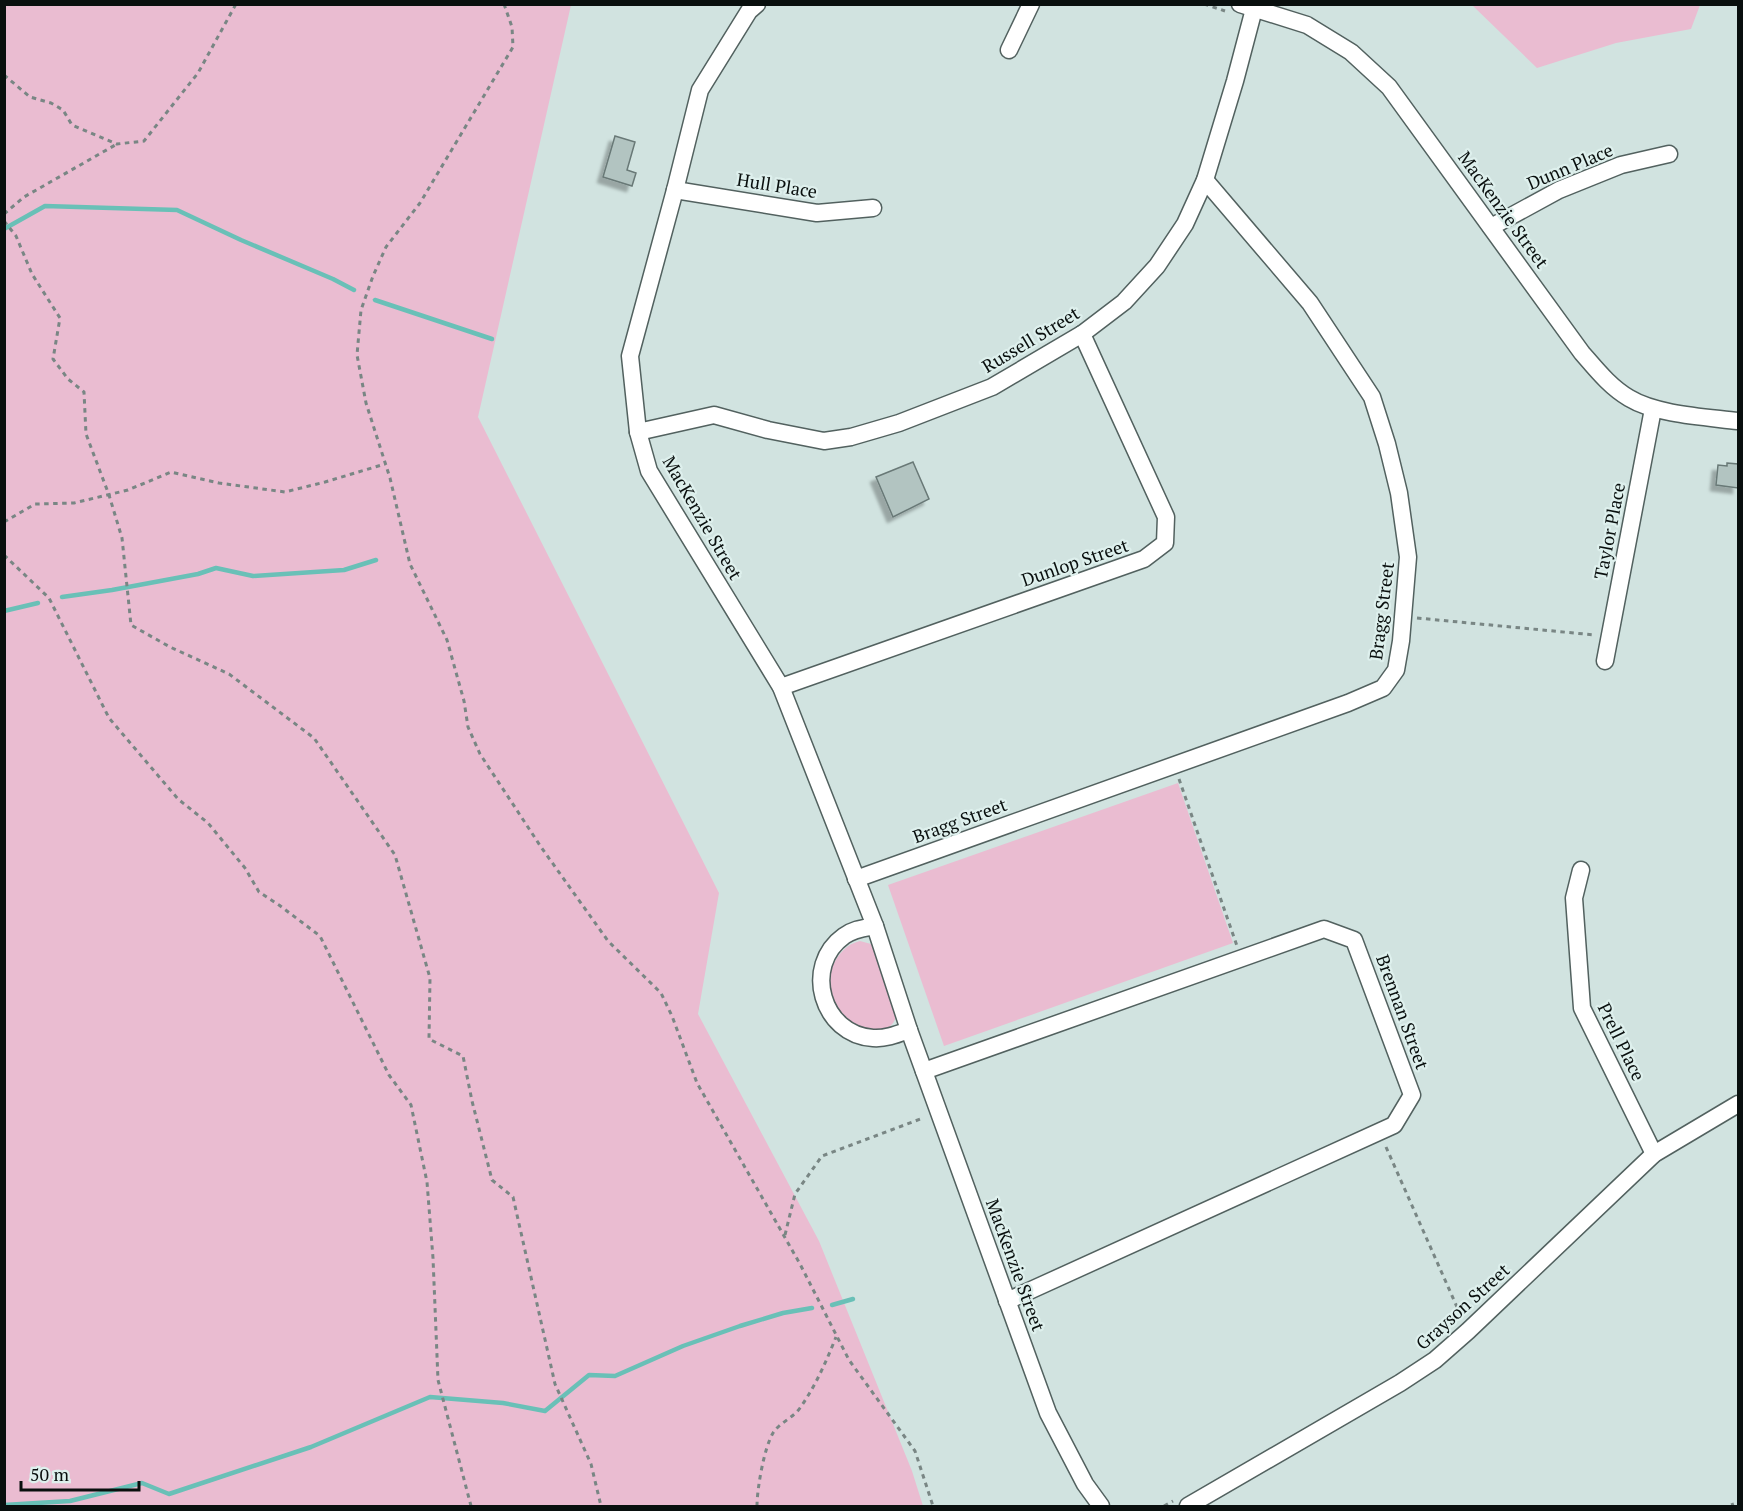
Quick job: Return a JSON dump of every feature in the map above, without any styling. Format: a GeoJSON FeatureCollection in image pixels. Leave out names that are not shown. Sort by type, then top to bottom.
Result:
{"type":"FeatureCollection","features":[{"type":"Feature","properties":{"kind":"street"},"geometry":{"type":"LineString","coordinates":[[1009,50],[1031,4]]}},
{"type":"Feature","properties":{"kind":"street","name":"MacKenzie Street"},"geometry":{"type":"LineString","coordinates":[[749,7],[700,90],[630,356],[638,432],[649,471],[781,687],[875,926],[909,1030],[1048,1413],[1085,1484],[1101,1506]]}},
{"type":"Feature","properties":{"kind":"street","name":"Russell Street"},"geometry":{"type":"LineString","coordinates":[[638,432],[714,415],[768,430],[824,441],[851,437],[899,423],[992,387],[1082,334],[1124,302],[1157,266],[1185,224],[1205,180],[1235,81],[1242,9]]}},
{"type":"Feature","properties":{"kind":"street","name":"MacKenzie Street"},"geometry":{"type":"LineString","coordinates":[[1242,9],[1307,25],[1351,52],[1389,87],[1582,353],[1605,380],[1629,398],[1653,409],[1738,422]]}},
{"type":"Feature","properties":{"kind":"street","name":"Dunn Place"},"geometry":{"type":"LineString","coordinates":[[1491,227],[1559,190],[1622,165],[1669,154]]}},
{"type":"Feature","properties":{"kind":"street","name":"Bragg Street"},"geometry":{"type":"LineString","coordinates":[[856,879],[1348,703],[1383,688],[1396,670],[1408,557],[1399,493],[1372,397],[1310,303],[1205,180]]}},
{"type":"Feature","properties":{"kind":"street","name":"Hull Place"},"geometry":{"type":"LineString","coordinates":[[675,190],[817,213],[873,208]]}},
{"type":"Feature","properties":{"kind":"street","name":"Dunlop Street"},"geometry":{"type":"LineString","coordinates":[[781,687],[1144,560],[1165,543],[1166,517],[1082,334]]}},
{"type":"Feature","properties":{"kind":"street","name":"Taylor Place"},"geometry":{"type":"LineString","coordinates":[[1605,660],[1653,409]]}},
{"type":"Feature","properties":{"kind":"street","name":"Prell Place"},"geometry":{"type":"LineString","coordinates":[[1581,870],[1574,898],[1582,1008],[1654,1154]]}},
{"type":"Feature","properties":{"kind":"street"},"geometry":{"type":"LineString","coordinates":[[875,926],[855,930],[844,936],[829,953],[821,975],[823,998],[834,1018],[852,1033],[875,1038],[909,1030]]}},
{"type":"Feature","properties":{"kind":"street","name":"Brennan Street"},"geometry":{"type":"LineString","coordinates":[[924,1071],[1324,929],[1354,940],[1412,1095],[1394,1125],[1007,1301]]}},
{"type":"Feature","properties":{"kind":"street","name":"Grayson Street"},"geometry":{"type":"LineString","coordinates":[[1188,1506],[1400,1383],[1435,1360],[1468,1332],[1654,1154],[1738,1104]]}},
{"type":"Feature","properties":{"kind":"path"},"geometry":{"type":"LineString","coordinates":[[4,214],[24,197],[117,144],[144,141],[198,73],[236,4]]}},
{"type":"Feature","properties":{"kind":"path"},"geometry":{"type":"LineString","coordinates":[[504,4],[512,27],[513,47],[420,203],[386,247],[361,310],[357,355],[366,403],[385,464],[410,564],[447,640],[464,701],[468,727],[480,754],[541,847],[608,941],[661,993],[697,1083],[784,1237],[849,1360],[915,1451],[933,1506]]}},
{"type":"Feature","properties":{"kind":"path"},"geometry":{"type":"LineString","coordinates":[[1204,4],[1242,9]]}},
{"type":"Feature","properties":{"kind":"path"},"geometry":{"type":"LineString","coordinates":[[4,75],[30,97],[51,103],[63,110],[72,125],[117,144]]}},
{"type":"Feature","properties":{"kind":"path"},"geometry":{"type":"LineString","coordinates":[[4,221],[16,236],[32,274],[60,318],[53,358],[68,379],[84,392],[86,434],[122,538],[130,625],[170,647],[229,674],[314,738],[395,855],[430,978],[429,1039],[463,1056],[492,1180],[513,1197],[555,1384],[591,1464],[601,1506]]}},
{"type":"Feature","properties":{"kind":"path"},"geometry":{"type":"LineString","coordinates":[[4,522],[35,504],[74,503],[109,495],[128,490],[171,472],[219,483],[285,492],[385,464]]}},
{"type":"Feature","properties":{"kind":"path"},"geometry":{"type":"LineString","coordinates":[[4,555],[50,598],[108,718],[178,799],[208,823],[245,868],[259,892],[320,936],[389,1075],[411,1105],[427,1182],[438,1380],[471,1506]]}},
{"type":"Feature","properties":{"kind":"path"},"geometry":{"type":"LineString","coordinates":[[1403,616],[1610,636]]}},
{"type":"Feature","properties":{"kind":"path"},"geometry":{"type":"LineString","coordinates":[[1174,766],[1241,959]]}},
{"type":"Feature","properties":{"kind":"path"},"geometry":{"type":"LineString","coordinates":[[784,1237],[795,1194],[822,1156],[939,1112]]}},
{"type":"Feature","properties":{"kind":"path"},"geometry":{"type":"LineString","coordinates":[[1379,1132],[1463,1320]]}},
{"type":"Feature","properties":{"kind":"path"},"geometry":{"type":"LineString","coordinates":[[757,1506],[765,1453],[773,1432],[798,1411],[819,1378],[837,1336]]}},
{"type":"Feature","properties":{"kind":"shaded area"},"geometry":{"type":"Polygon","coordinates":[[[5,4],[571,5],[478,417],[719,893],[698,1014],[819,1241],[912,1471],[923,1506],[5,1506],[5,4]]]}},
{"type":"Feature","properties":{"kind":"shaded area"},"geometry":{"type":"Polygon","coordinates":[[[1472,5],[1700,5],[1691,29],[1616,43],[1537,68],[1472,5]]]}},
{"type":"Feature","properties":{"kind":"shaded area"},"geometry":{"type":"Polygon","coordinates":[[[1178,783],[1233,943],[944,1046],[888,885],[1178,783]]]}},
{"type":"Feature","properties":{"kind":"shaded area"},"geometry":{"type":"Polygon","coordinates":[[[860,941],[871,944],[874,949],[896,1012],[892,1024],[882,1030],[862,1029],[854,1026],[831,1004],[829,975],[831,968],[844,950],[860,941]]]}},
{"type":"Feature","properties":{"kind":"building"},"geometry":{"type":"Polygon","coordinates":[[[615,136],[635,142],[627,170],[636,173],[632,186],[603,177],[615,136]]]}},
{"type":"Feature","properties":{"kind":"building"},"geometry":{"type":"Polygon","coordinates":[[[913,462],[929,499],[893,517],[876,477],[913,462]]]}},
{"type":"Feature","properties":{"kind":"building"},"geometry":{"type":"Polygon","coordinates":[[[1727,463],[1738,464],[1738,488],[1716,485],[1718,465],[1727,466],[1727,463]]]}},
{"type":"Feature","properties":{"kind":"waterway"},"geometry":{"type":"LineString","coordinates":[[4,229],[45,206],[177,210],[354,290]]}},
{"type":"Feature","properties":{"kind":"waterway"},"geometry":{"type":"LineString","coordinates":[[375,300],[492,339]]}},
{"type":"Feature","properties":{"kind":"waterway"},"geometry":{"type":"LineString","coordinates":[[62,597],[198,574],[216,568],[253,576],[344,570],[376,560]]}},
{"type":"Feature","properties":{"kind":"waterway"},"geometry":{"type":"LineString","coordinates":[[4,611],[38,603]]}},
{"type":"Feature","properties":{"kind":"waterway"},"geometry":{"type":"LineString","coordinates":[[832,1305],[853,1299]]}},
{"type":"Feature","properties":{"kind":"waterway"},"geometry":{"type":"LineString","coordinates":[[4,1505],[70,1501],[142,1483],[169,1494],[311,1447],[430,1397],[503,1403],[545,1411],[589,1375],[615,1376],[683,1346],[740,1326],[783,1313],[812,1308]]}}]}
